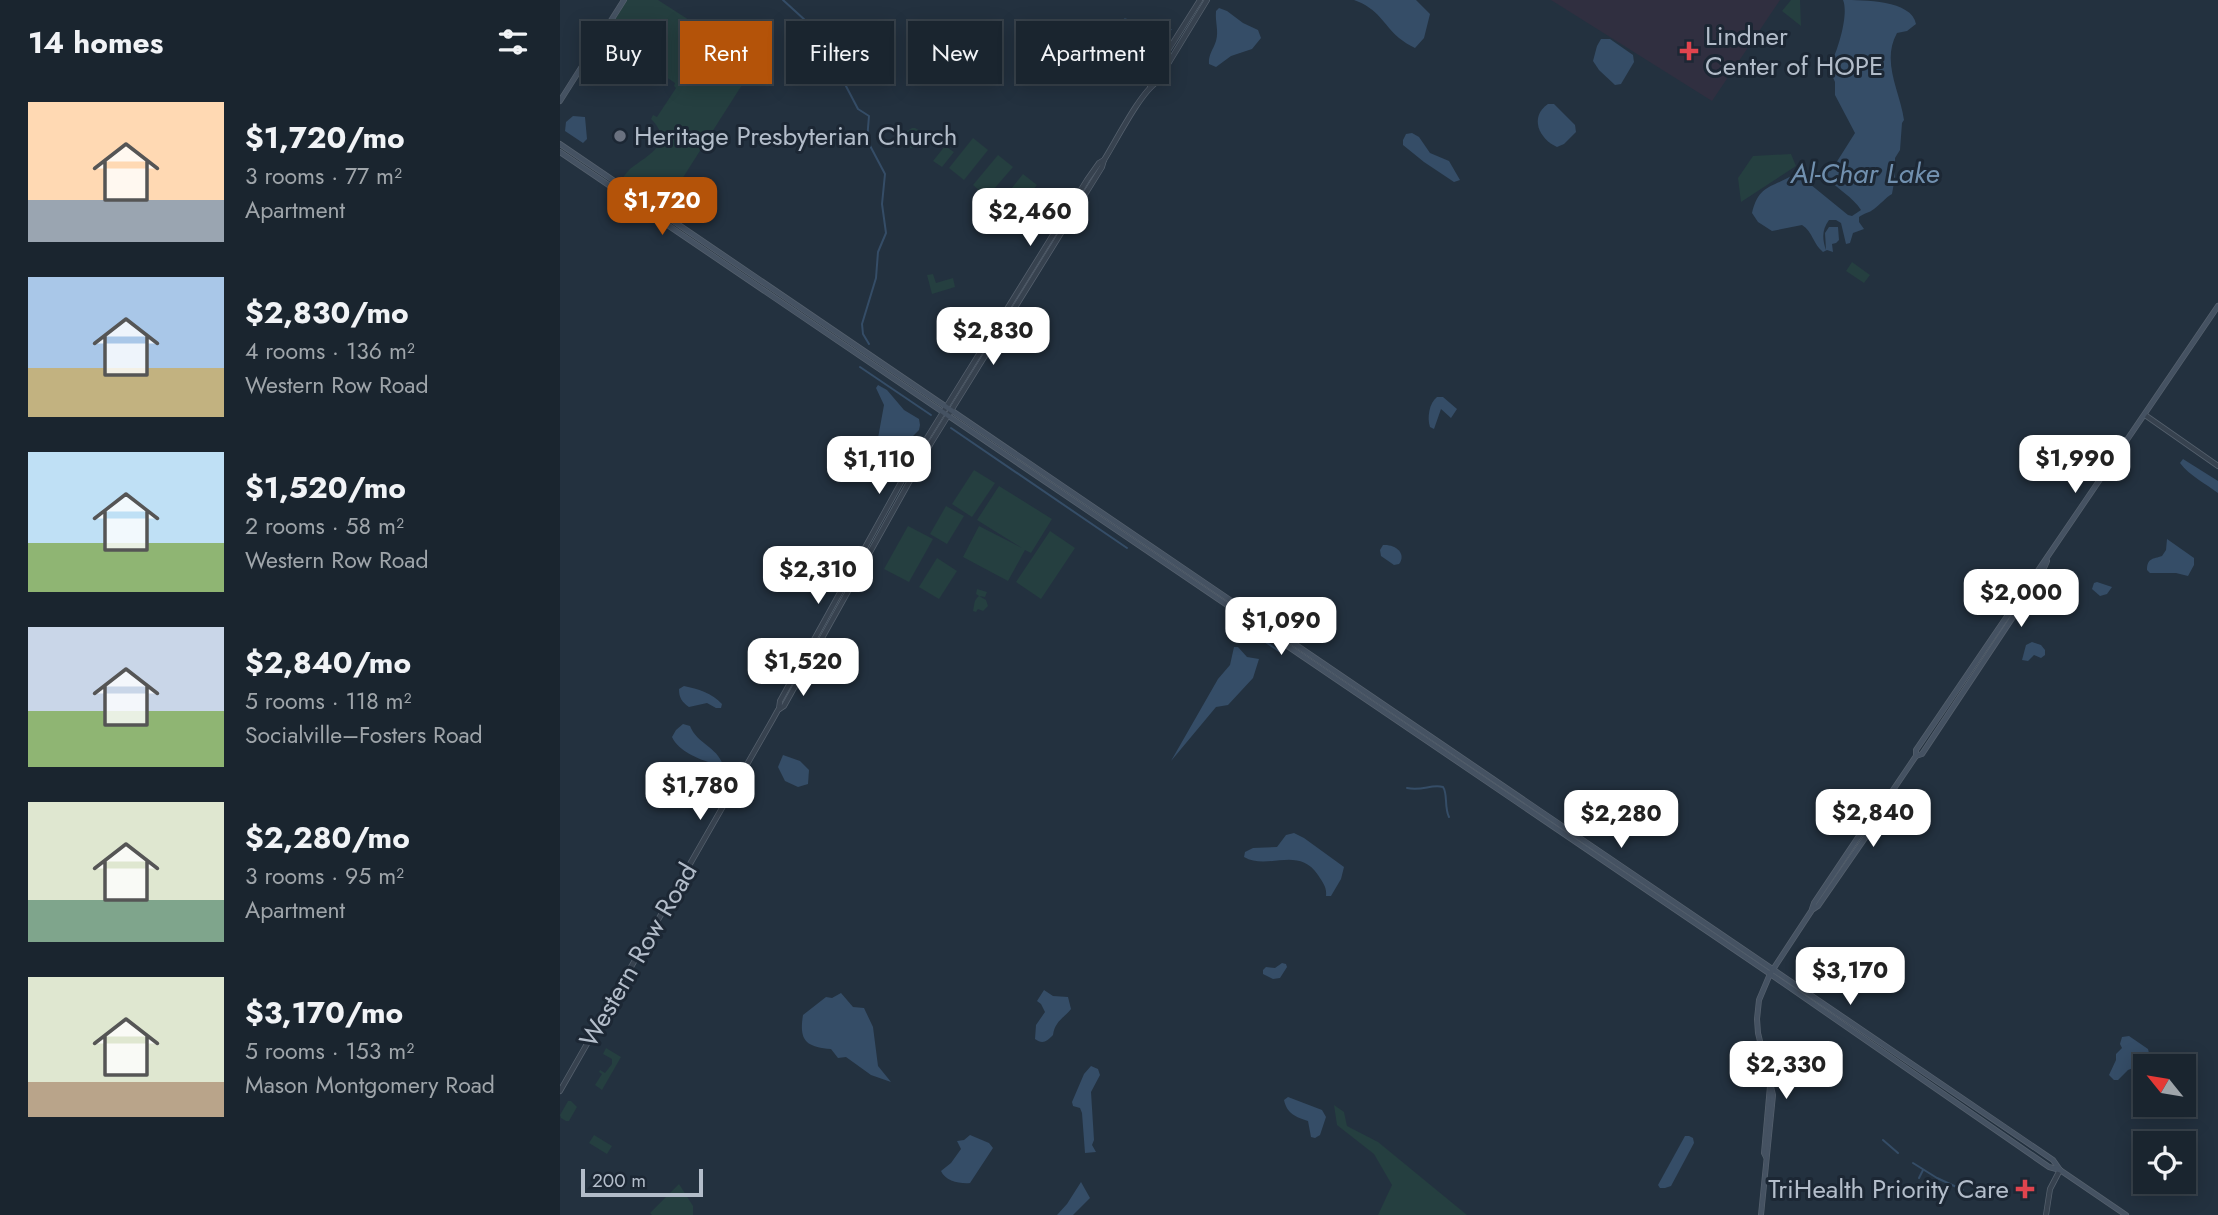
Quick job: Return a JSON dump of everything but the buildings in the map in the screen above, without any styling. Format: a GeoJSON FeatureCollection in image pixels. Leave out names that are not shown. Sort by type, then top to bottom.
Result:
{"type":"FeatureCollection","features":[{"type":"Feature","properties":{"kind":"main road"},"geometry":{"type":"LineString","coordinates":[[560,101],[624,0]]}},
{"type":"Feature","properties":{"kind":"main road"},"geometry":{"type":"LineString","coordinates":[[560,144],[1773,968],[2053,1160],[2060,1170]]}},
{"type":"Feature","properties":{"kind":"main road"},"geometry":{"type":"LineString","coordinates":[[560,152],[1770,974],[2049,1167],[2060,1170],[2126,1215]]}},
{"type":"Feature","properties":{"kind":"main road"},"geometry":{"type":"LineString","coordinates":[[1761,1215],[1773,1104],[1757,1022],[1759,997],[1773,968],[1872,828],[1872,821],[1916,756],[1916,750],[2218,306]]}},
{"type":"Feature","properties":{"kind":"street","name":"Western Row Road"},"geometry":{"type":"LineString","coordinates":[[1150,87],[1150,79],[1200,0]]}},
{"type":"Feature","properties":{"kind":"street","name":"Western Row Road"},"geometry":{"type":"LineString","coordinates":[[560,1091],[778,710],[780,701],[818,631],[945,413],[1150,87],[1157,82],[1208,0]]}},
{"type":"Feature","properties":{"kind":"street"},"geometry":{"type":"LineString","coordinates":[[2145,415],[2218,466]]}},
{"type":"Feature","properties":{"kind":"street"},"geometry":{"type":"LineString","coordinates":[[2046,1215],[2050,1189],[2060,1170]]}},
{"type":"Feature","properties":{"kind":"shaded area","name":"Lindner Center of HOPE"},"geometry":{"type":"Polygon","coordinates":[[[1551,0],[1780,0],[1712,101],[1551,0]]]}},
{"type":"Feature","properties":{"kind":"green space"},"geometry":{"type":"Polygon","coordinates":[[[624,0],[658,0],[691,21],[680,21],[680,84],[743,84],[661,212],[619,184],[629,170],[650,154],[660,142],[661,135],[651,119],[653,115],[657,117],[676,88],[675,83],[666,77],[666,21],[611,21],[624,0]]]}},
{"type":"Feature","properties":{"kind":"green space"},"geometry":{"type":"Polygon","coordinates":[[[1791,0],[1800,0],[1801,26],[1782,11],[1791,0]]]}},
{"type":"Feature","properties":{"kind":"green space"},"geometry":{"type":"Polygon","coordinates":[[[912,128],[926,134],[920,146],[911,148],[900,142],[912,128]]]}},
{"type":"Feature","properties":{"kind":"green space"},"geometry":{"type":"Polygon","coordinates":[[[973,138],[988,150],[964,180],[949,168],[973,138]]]}},
{"type":"Feature","properties":{"kind":"green space"},"geometry":{"type":"Polygon","coordinates":[[[945,146],[954,152],[942,167],[933,161],[945,146]]]}},
{"type":"Feature","properties":{"kind":"green space"},"geometry":{"type":"Polygon","coordinates":[[[1791,154],[1796,166],[1741,202],[1738,178],[1753,156],[1791,154]]]}},
{"type":"Feature","properties":{"kind":"green space"},"geometry":{"type":"Polygon","coordinates":[[[998,155],[1013,167],[987,197],[973,185],[998,155]]]}},
{"type":"Feature","properties":{"kind":"green space"},"geometry":{"type":"Polygon","coordinates":[[[1023,174],[1037,185],[1013,215],[999,204],[1023,174]]]}},
{"type":"Feature","properties":{"kind":"green space"},"geometry":{"type":"Polygon","coordinates":[[[1040,191],[1054,201],[1033,228],[1019,217],[1040,191]]]}},
{"type":"Feature","properties":{"kind":"green space"},"geometry":{"type":"Polygon","coordinates":[[[1852,262],[1870,275],[1864,283],[1846,271],[1852,262]]]}},
{"type":"Feature","properties":{"kind":"green space"},"geometry":{"type":"Polygon","coordinates":[[[933,274],[936,283],[953,278],[955,287],[932,294],[927,275],[933,274]]]}},
{"type":"Feature","properties":{"kind":"green space"},"geometry":{"type":"Polygon","coordinates":[[[974,470],[995,483],[972,517],[952,504],[974,470]]]}},
{"type":"Feature","properties":{"kind":"green space"},"geometry":{"type":"Polygon","coordinates":[[[999,486],[1052,519],[1031,553],[1025,550],[1008,581],[963,557],[979,526],[1022,548],[977,520],[999,486]]]}},
{"type":"Feature","properties":{"kind":"green space"},"geometry":{"type":"Polygon","coordinates":[[[946,506],[964,516],[947,544],[930,534],[946,506]]]}},
{"type":"Feature","properties":{"kind":"green space"},"geometry":{"type":"Polygon","coordinates":[[[908,526],[933,539],[909,582],[884,569],[908,526]]]}},
{"type":"Feature","properties":{"kind":"green space"},"geometry":{"type":"Polygon","coordinates":[[[1050,531],[1075,548],[1041,599],[1016,582],[1050,531]]]}},
{"type":"Feature","properties":{"kind":"green space"},"geometry":{"type":"Polygon","coordinates":[[[937,558],[957,571],[939,599],[919,587],[937,558]]]}},
{"type":"Feature","properties":{"kind":"green space"},"geometry":{"type":"Polygon","coordinates":[[[977,589],[987,592],[985,597],[976,594],[977,589]]]}},
{"type":"Feature","properties":{"kind":"green space"},"geometry":{"type":"Polygon","coordinates":[[[979,596],[986,600],[988,606],[983,611],[978,609],[976,612],[973,611],[974,603],[979,596]]]}},
{"type":"Feature","properties":{"kind":"green space"},"geometry":{"type":"Polygon","coordinates":[[[1642,819],[1654,827],[1652,835],[1637,825],[1625,844],[1620,841],[1634,820],[1642,819]]]}},
{"type":"Feature","properties":{"kind":"green space"},"geometry":{"type":"Polygon","coordinates":[[[606,1048],[621,1057],[602,1090],[595,1085],[602,1074],[599,1072],[600,1070],[605,1073],[612,1064],[612,1059],[603,1054],[606,1048]]]}},
{"type":"Feature","properties":{"kind":"green space"},"geometry":{"type":"Polygon","coordinates":[[[568,1101],[577,1107],[569,1121],[566,1121],[560,1115],[568,1101]]]}},
{"type":"Feature","properties":{"kind":"green space"},"geometry":{"type":"Polygon","coordinates":[[[1334,1105],[1344,1112],[1347,1126],[1378,1142],[1467,1215],[1378,1215],[1392,1185],[1374,1154],[1337,1125],[1334,1105]]]}},
{"type":"Feature","properties":{"kind":"green space"},"geometry":{"type":"Polygon","coordinates":[[[594,1135],[612,1146],[607,1154],[589,1143],[594,1135]]]}},
{"type":"Feature","properties":{"kind":"green space"},"geometry":{"type":"Polygon","coordinates":[[[679,1184],[693,1206],[693,1215],[652,1215],[650,1213],[679,1184]]]}},
{"type":"Feature","properties":{"kind":"water"},"geometry":{"type":"Polygon","coordinates":[[[1354,0],[1416,0],[1430,14],[1424,38],[1415,48],[1411,46],[1399,38],[1375,12],[1354,0]]]}},
{"type":"Feature","properties":{"kind":"water","name":"Al-Char Lake"},"geometry":{"type":"Polygon","coordinates":[[[1843,0],[1874,1],[1896,6],[1913,16],[1916,24],[1907,31],[1897,33],[1891,55],[1893,76],[1904,120],[1900,150],[1895,158],[1892,194],[1859,217],[1864,229],[1853,233],[1850,243],[1846,244],[1841,223],[1829,220],[1823,234],[1826,250],[1825,233],[1829,227],[1838,227],[1839,240],[1832,244],[1833,252],[1823,252],[1802,225],[1772,231],[1758,222],[1752,213],[1758,197],[1767,188],[1793,175],[1805,180],[1848,215],[1852,216],[1861,210],[1825,176],[1855,133],[1835,95],[1835,82],[1827,64],[1831,63],[1834,57],[1842,32],[1845,14],[1843,0]]]}},
{"type":"Feature","properties":{"kind":"water"},"geometry":{"type":"Polygon","coordinates":[[[1219,8],[1258,30],[1261,38],[1252,49],[1231,56],[1216,67],[1209,64],[1209,61],[1217,37],[1216,11],[1219,8]]]}},
{"type":"Feature","properties":{"kind":"water"},"geometry":{"type":"Polygon","coordinates":[[[1601,39],[1610,39],[1633,55],[1634,62],[1621,84],[1615,85],[1593,61],[1601,39]]]}},
{"type":"Feature","properties":{"kind":"water"},"geometry":{"type":"Polygon","coordinates":[[[1548,104],[1554,104],[1575,125],[1576,132],[1557,147],[1545,139],[1539,127],[1539,115],[1548,104]]]}},
{"type":"Feature","properties":{"kind":"water"},"geometry":{"type":"Polygon","coordinates":[[[573,116],[585,117],[587,139],[583,143],[565,131],[566,122],[573,116]]]}},
{"type":"Feature","properties":{"kind":"water"},"geometry":{"type":"Polygon","coordinates":[[[1412,133],[1419,137],[1430,153],[1449,161],[1460,180],[1454,182],[1403,145],[1406,134],[1412,133]]]}},
{"type":"Feature","properties":{"kind":"water"},"geometry":{"type":"Polygon","coordinates":[[[878,385],[887,390],[904,410],[919,419],[920,425],[919,430],[905,444],[901,464],[888,481],[884,482],[883,457],[876,449],[884,405],[876,388],[878,385]]]}},
{"type":"Feature","properties":{"kind":"water"},"geometry":{"type":"Polygon","coordinates":[[[1437,397],[1443,397],[1457,409],[1451,418],[1441,409],[1434,429],[1430,427],[1429,415],[1430,407],[1437,397]]]}},
{"type":"Feature","properties":{"kind":"water"},"geometry":{"type":"Polygon","coordinates":[[[2183,459],[2218,481],[2218,493],[2184,468],[2180,463],[2183,459]]]}},
{"type":"Feature","properties":{"kind":"water"},"geometry":{"type":"Polygon","coordinates":[[[2167,539],[2194,558],[2194,565],[2188,576],[2150,573],[2147,570],[2149,561],[2162,556],[2166,550],[2167,539]]]}},
{"type":"Feature","properties":{"kind":"water"},"geometry":{"type":"Polygon","coordinates":[[[1383,545],[1392,546],[1401,553],[1399,564],[1394,565],[1381,556],[1383,545]]]}},
{"type":"Feature","properties":{"kind":"water"},"geometry":{"type":"Polygon","coordinates":[[[2097,582],[2112,587],[2107,594],[2100,596],[2092,589],[2097,582]]]}},
{"type":"Feature","properties":{"kind":"water"},"geometry":{"type":"Polygon","coordinates":[[[2032,642],[2041,645],[2045,655],[2041,658],[2034,655],[2028,661],[2022,660],[2026,645],[2032,642]]]}},
{"type":"Feature","properties":{"kind":"water"},"geometry":{"type":"Polygon","coordinates":[[[1234,647],[1238,647],[1247,657],[1259,659],[1253,678],[1228,705],[1216,707],[1171,761],[1218,679],[1230,665],[1234,647]]]}},
{"type":"Feature","properties":{"kind":"water"},"geometry":{"type":"Polygon","coordinates":[[[684,686],[709,694],[722,704],[721,708],[707,703],[689,707],[680,695],[679,689],[684,686]]]}},
{"type":"Feature","properties":{"kind":"water"},"geometry":{"type":"Polygon","coordinates":[[[683,724],[690,726],[717,755],[723,766],[694,756],[676,743],[672,737],[683,724]]]}},
{"type":"Feature","properties":{"kind":"water"},"geometry":{"type":"Polygon","coordinates":[[[783,755],[800,761],[809,770],[808,784],[798,787],[785,781],[778,767],[783,755]]]}},
{"type":"Feature","properties":{"kind":"water"},"geometry":{"type":"Polygon","coordinates":[[[1294,833],[1344,867],[1341,879],[1331,896],[1326,896],[1325,888],[1310,866],[1292,860],[1263,862],[1244,857],[1245,852],[1253,848],[1277,847],[1286,835],[1294,833]]]}},
{"type":"Feature","properties":{"kind":"water"},"geometry":{"type":"Polygon","coordinates":[[[1282,963],[1287,967],[1280,978],[1273,979],[1263,974],[1266,967],[1275,968],[1282,963]]]}},
{"type":"Feature","properties":{"kind":"water"},"geometry":{"type":"Polygon","coordinates":[[[1044,990],[1053,996],[1068,997],[1071,1009],[1057,1023],[1053,1035],[1043,1042],[1035,1039],[1036,1025],[1045,1012],[1037,1001],[1044,990]]]}},
{"type":"Feature","properties":{"kind":"water"},"geometry":{"type":"Polygon","coordinates":[[[841,993],[853,1007],[864,1008],[873,1027],[878,1066],[891,1082],[871,1075],[846,1057],[838,1058],[831,1049],[810,1044],[803,1036],[803,1015],[826,997],[832,998],[841,993]]]}},
{"type":"Feature","properties":{"kind":"water"},"geometry":{"type":"Polygon","coordinates":[[[2129,1036],[2148,1049],[2149,1053],[2133,1054],[2133,1068],[2118,1080],[2114,1080],[2109,1075],[2116,1054],[2122,1048],[2122,1037],[2129,1036]]]}},
{"type":"Feature","properties":{"kind":"water"},"geometry":{"type":"Polygon","coordinates":[[[1091,1066],[1098,1069],[1100,1075],[1091,1092],[1092,1145],[1096,1152],[1085,1153],[1082,1113],[1072,1102],[1084,1074],[1091,1066]]]}},
{"type":"Feature","properties":{"kind":"water"},"geometry":{"type":"Polygon","coordinates":[[[1288,1097],[1322,1110],[1326,1117],[1320,1135],[1311,1137],[1308,1121],[1287,1109],[1284,1100],[1288,1097]]]}},
{"type":"Feature","properties":{"kind":"water"},"geometry":{"type":"Polygon","coordinates":[[[970,1135],[989,1143],[993,1148],[970,1183],[953,1181],[941,1171],[961,1149],[957,1141],[970,1135]]]}},
{"type":"Feature","properties":{"kind":"water"},"geometry":{"type":"Polygon","coordinates":[[[1685,1136],[1693,1138],[1694,1143],[1671,1186],[1660,1188],[1658,1185],[1685,1136]]]}},
{"type":"Feature","properties":{"kind":"water"},"geometry":{"type":"Polygon","coordinates":[[[1081,1182],[1090,1198],[1073,1215],[1057,1215],[1067,1204],[1081,1182]]]}},
{"type":"Feature","properties":{"kind":"waterway"},"geometry":{"type":"LineString","coordinates":[[783,0],[829,42],[826,48],[858,109],[869,116],[867,140],[885,174],[882,204],[886,233],[878,252],[876,278],[862,324],[863,334],[869,344]]}},
{"type":"Feature","properties":{"kind":"waterway"},"geometry":{"type":"LineString","coordinates":[[860,367],[931,415]]}},
{"type":"Feature","properties":{"kind":"waterway"},"geometry":{"type":"LineString","coordinates":[[951,428],[1127,548]]}},
{"type":"Feature","properties":{"kind":"waterway"},"geometry":{"type":"LineString","coordinates":[[1239,624],[1279,651]]}},
{"type":"Feature","properties":{"kind":"waterway"},"geometry":{"type":"LineString","coordinates":[[1407,788],[1443,787],[1449,817]]}},
{"type":"Feature","properties":{"kind":"waterway"},"geometry":{"type":"LineString","coordinates":[[1883,1140],[1898,1153]]}},
{"type":"Feature","properties":{"kind":"waterway"},"geometry":{"type":"LineString","coordinates":[[1913,1163],[1963,1190]]}},
{"type":"Feature","properties":{"kind":"waterway"},"geometry":{"type":"LineString","coordinates":[[1919,1178],[1923,1170]]}},
{"type":"Feature","properties":{"kind":"place","name":"Lindner Center of HOPE"},"geometry":{"type":"Point","coordinates":[1689,51]}},
{"type":"Feature","properties":{"kind":"place","name":"Heritage Presbyterian Church"},"geometry":{"type":"Point","coordinates":[620,136]}},
{"type":"Feature","properties":{"kind":"place","name":"TriHealth Priority Care"},"geometry":{"type":"Point","coordinates":[2025,1189]}}]}
